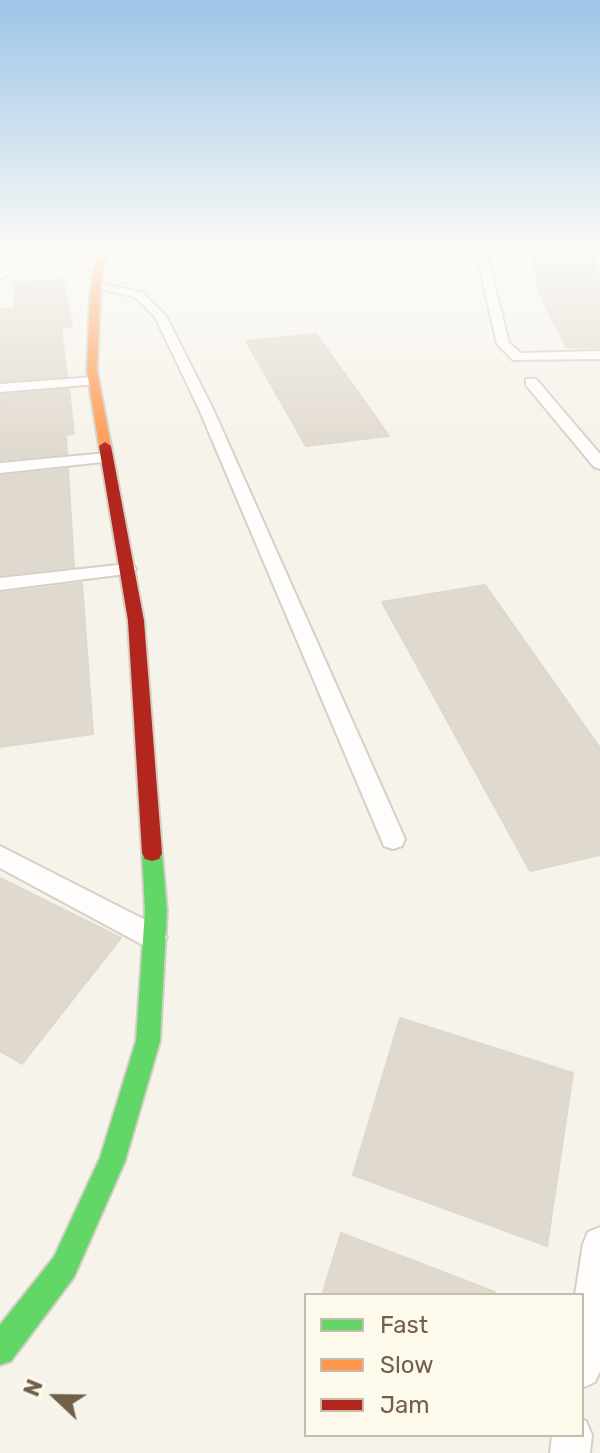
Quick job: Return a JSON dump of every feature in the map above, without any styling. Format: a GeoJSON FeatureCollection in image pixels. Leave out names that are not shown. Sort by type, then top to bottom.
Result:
{"type":"FeatureCollection","features":[{"type":"Feature","properties":{"kind":"street"},"geometry":{"type":"LineString","coordinates":[[0,1350],[64,1267],[112,1161],[148,1041],[156,911],[136,621],[93,381],[95,319]]}},
{"type":"Feature","properties":{"kind":"lane"},"geometry":{"type":"LineString","coordinates":[[161,319],[206,409],[393,839]]}},
{"type":"Feature","properties":{"kind":"lane"},"geometry":{"type":"LineString","coordinates":[[497,319],[503,344],[518,357],[600,355]]}},
{"type":"Feature","properties":{"kind":"lane"},"geometry":{"type":"LineString","coordinates":[[0,388],[93,381]]}},
{"type":"Feature","properties":{"kind":"lane"},"geometry":{"type":"LineString","coordinates":[[531,382],[600,464]]}},
{"type":"Feature","properties":{"kind":"lane"},"geometry":{"type":"LineString","coordinates":[[0,468],[107,458]]}},
{"type":"Feature","properties":{"kind":"lane"},"geometry":{"type":"LineString","coordinates":[[0,584],[127,569]]}},
{"type":"Feature","properties":{"kind":"lane"},"geometry":{"type":"LineString","coordinates":[[0,856],[154,938]]}},
{"type":"Feature","properties":{"kind":"lane"},"geometry":{"type":"LineString","coordinates":[[584,1355],[600,1244]]}},
{"type":"Feature","properties":{"kind":"building"},"geometry":{"type":"Polygon","coordinates":[[[0,319],[70,319],[72,327],[61,328],[67,376],[0,381],[0,319]]]}},
{"type":"Feature","properties":{"kind":"building"},"geometry":{"type":"Polygon","coordinates":[[[552,319],[600,319],[600,348],[566,347],[552,319]]]}},
{"type":"Feature","properties":{"kind":"building"},"geometry":{"type":"Polygon","coordinates":[[[316,334],[389,436],[306,446],[246,341],[316,334]]]}},
{"type":"Feature","properties":{"kind":"building"},"geometry":{"type":"Polygon","coordinates":[[[69,389],[74,434],[66,435],[67,454],[0,460],[0,395],[69,389]]]}},
{"type":"Feature","properties":{"kind":"building"},"geometry":{"type":"Polygon","coordinates":[[[68,469],[74,567],[0,575],[0,476],[68,469]]]}},
{"type":"Feature","properties":{"kind":"building"},"geometry":{"type":"Polygon","coordinates":[[[82,583],[93,734],[0,747],[0,593],[82,583]]]}},
{"type":"Feature","properties":{"kind":"building"},"geometry":{"type":"Polygon","coordinates":[[[485,585],[600,748],[600,855],[530,871],[382,602],[485,585]]]}},
{"type":"Feature","properties":{"kind":"building"},"geometry":{"type":"Polygon","coordinates":[[[0,878],[121,938],[22,1064],[0,1051],[0,878]]]}},
{"type":"Feature","properties":{"kind":"building"},"geometry":{"type":"Polygon","coordinates":[[[400,1018],[573,1073],[547,1246],[353,1175],[400,1018]]]}},
{"type":"Feature","properties":{"kind":"building"},"geometry":{"type":"Polygon","coordinates":[[[341,1233],[495,1292],[495,1293],[323,1293],[341,1233]]]}},
{"type":"Feature","properties":{"kind":"traffic: fast"},"geometry":{"type":"LineString","coordinates":[[0,1350],[64,1267],[112,1161],[148,1041],[156,911],[152,853]]}},
{"type":"Feature","properties":{"kind":"traffic: slow"},"geometry":{"type":"LineString","coordinates":[[94,319],[92,371],[105,446]]}},
{"type":"Feature","properties":{"kind":"traffic: jam"},"geometry":{"type":"LineString","coordinates":[[105,446],[136,621],[152,853]]}}]}
